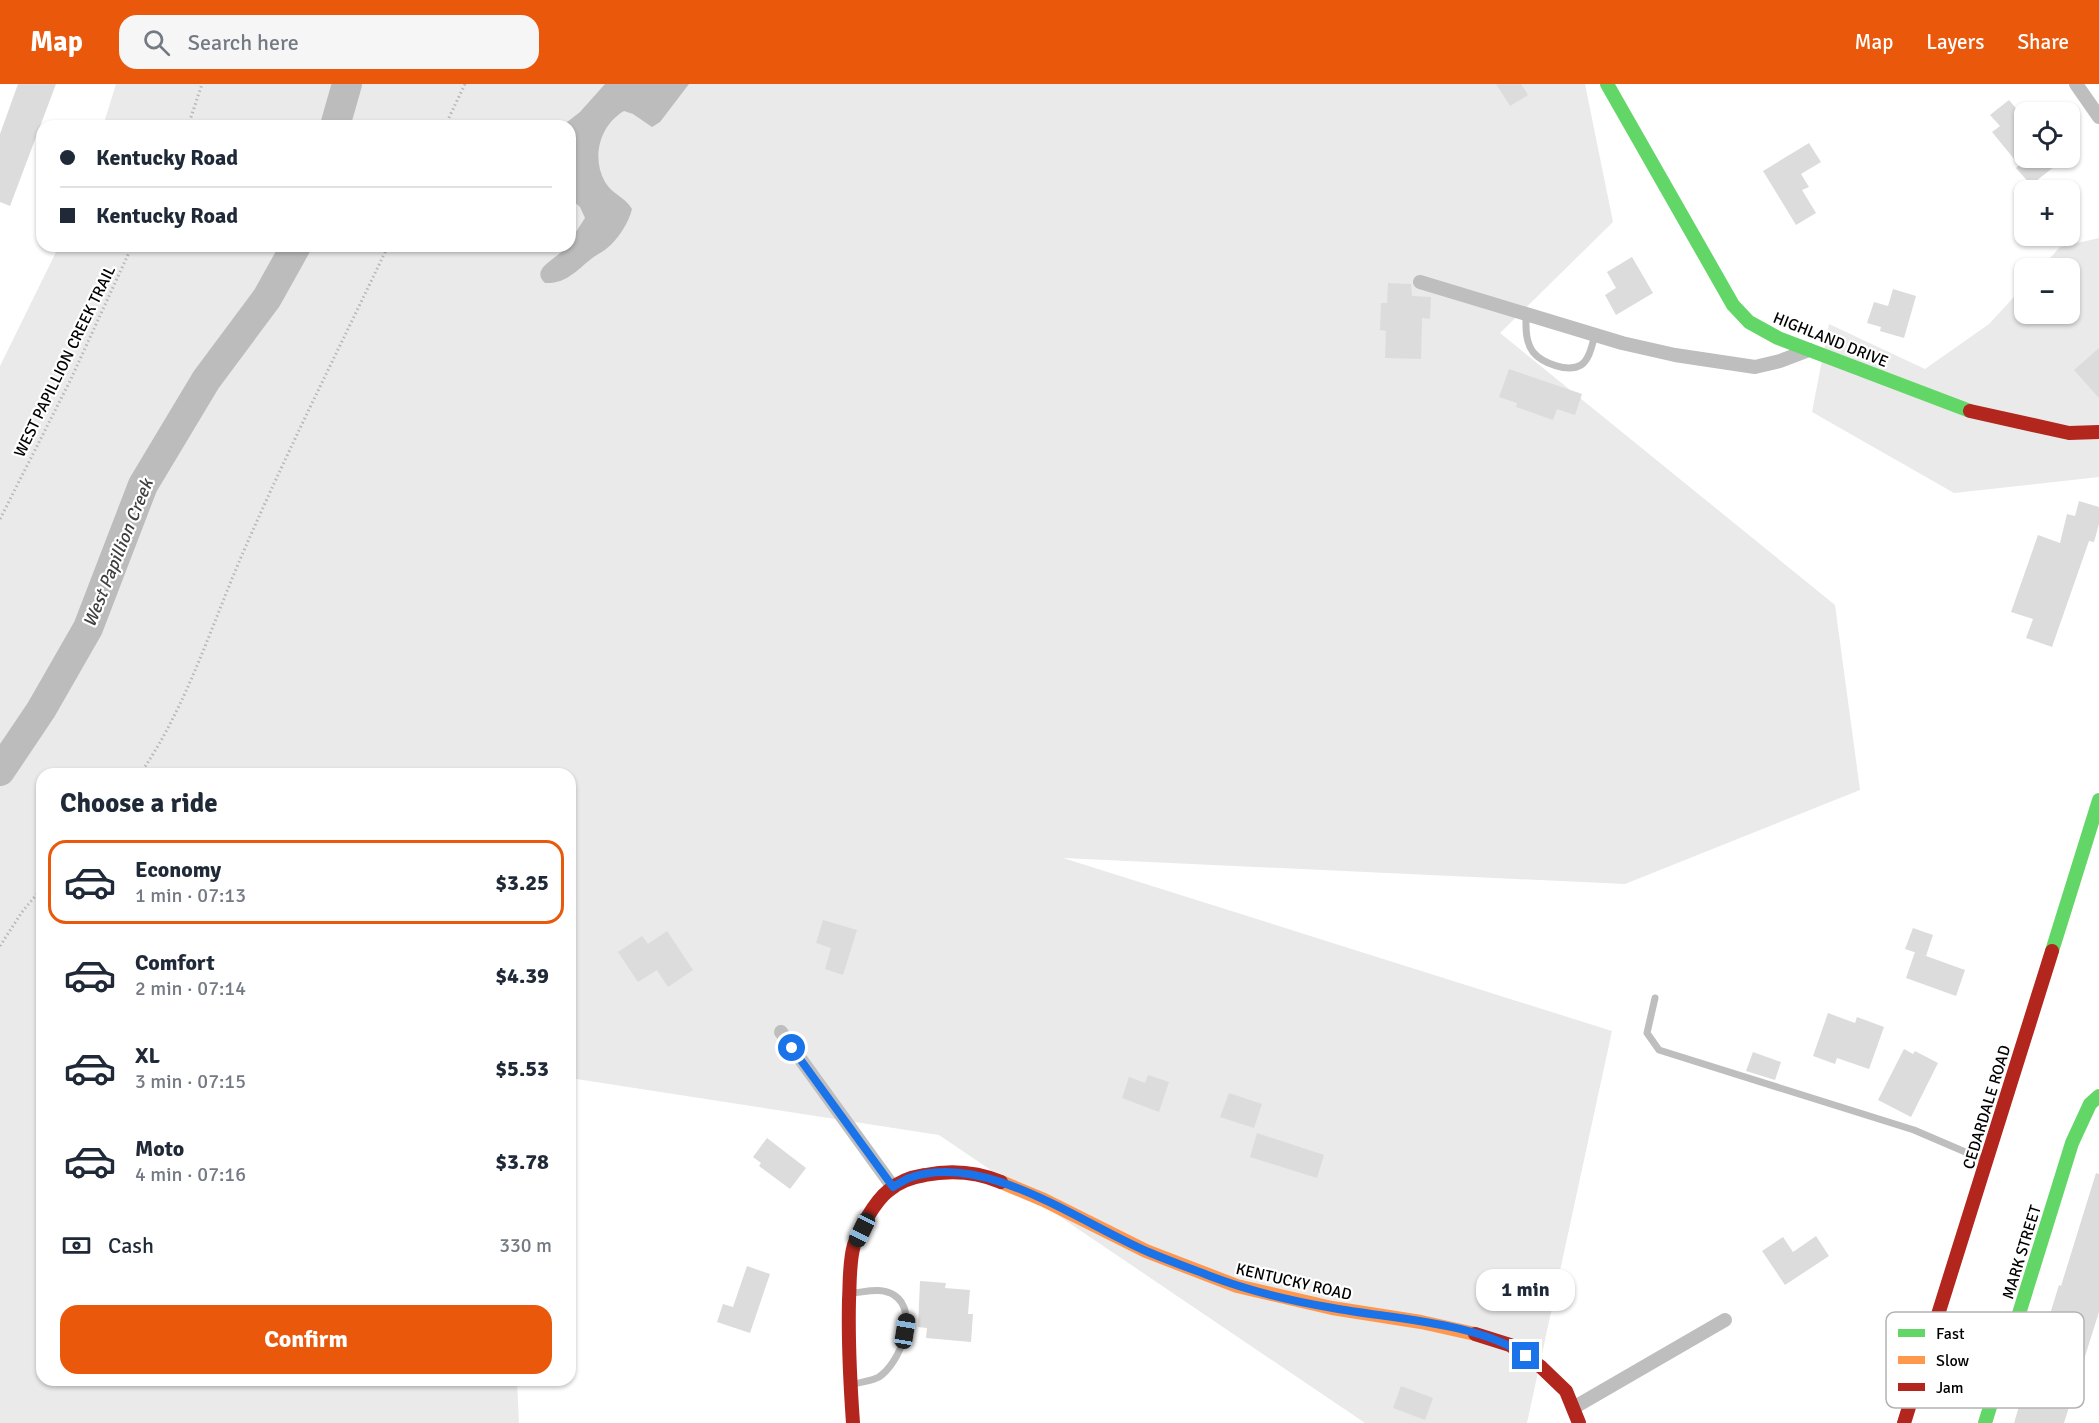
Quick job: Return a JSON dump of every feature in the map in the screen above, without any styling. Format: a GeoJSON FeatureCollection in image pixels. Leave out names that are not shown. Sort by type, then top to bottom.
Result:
{"type":"FeatureCollection","features":[{"type":"Feature","properties":{"kind":"street","name":"HIGHLAND DRIVE"},"geometry":{"type":"LineString","coordinates":[[1607,84],[1733,305],[1749,322],[1778,338],[1977,414],[2068,433],[2099,432]]}},
{"type":"Feature","properties":{"kind":"street"},"geometry":{"type":"LineString","coordinates":[[2076,84],[2099,117]]}},
{"type":"Feature","properties":{"kind":"street"},"geometry":{"type":"LineString","coordinates":[[1420,282],[1595,335],[1675,355],[1755,368],[1809,350]]}},
{"type":"Feature","properties":{"kind":"street","name":"CEDARDALE ROAD"},"geometry":{"type":"LineString","coordinates":[[1939,1312],[2099,800]]}},
{"type":"Feature","properties":{"kind":"street"},"geometry":{"type":"LineString","coordinates":[[781,1032],[893,1187]]}},
{"type":"Feature","properties":{"kind":"street","name":"MARK STREET"},"geometry":{"type":"LineString","coordinates":[[2019,1312],[2072,1143],[2090,1104],[2099,1096]]}},
{"type":"Feature","properties":{"kind":"street","name":"KENTUCKY ROAD"},"geometry":{"type":"LineString","coordinates":[[853,1423],[848,1362],[849,1294],[854,1245],[869,1215],[887,1191],[909,1178],[935,1173],[960,1172],[989,1177],[1044,1200],[1146,1251],[1237,1287],[1332,1308],[1421,1322],[1485,1336],[1510,1345],[1541,1367],[1566,1391],[1579,1423]]}},
{"type":"Feature","properties":{"kind":"street"},"geometry":{"type":"LineString","coordinates":[[1573,1408],[1725,1320]]}},
{"type":"Feature","properties":{"kind":"street","name":"CEDARDALE ROAD"},"geometry":{"type":"LineString","coordinates":[[1904,1423],[1909,1408]]}},
{"type":"Feature","properties":{"kind":"street","name":"MARK STREET"},"geometry":{"type":"LineString","coordinates":[[1985,1423],[1990,1408]]}},
{"type":"Feature","properties":{"kind":"lane"},"geometry":{"type":"LineString","coordinates":[[1526,315],[1526,336],[1533,352],[1546,363],[1568,368],[1581,364],[1590,354],[1595,335]]}},
{"type":"Feature","properties":{"kind":"lane"},"geometry":{"type":"LineString","coordinates":[[1655,998],[1647,1033],[1659,1050],[1914,1131],[1986,1161]]}},
{"type":"Feature","properties":{"kind":"lane"},"geometry":{"type":"LineString","coordinates":[[849,1294],[879,1290],[895,1296],[904,1306],[907,1317],[903,1346],[891,1366],[878,1378],[849,1385]]}},
{"type":"Feature","properties":{"kind":"path"},"geometry":{"type":"LineString","coordinates":[[190,120],[202,84]]}},
{"type":"Feature","properties":{"kind":"path"},"geometry":{"type":"LineString","coordinates":[[448,120],[465,84]]}},
{"type":"Feature","properties":{"kind":"path","name":"WEST PAPILLION CREEK TRAIL"},"geometry":{"type":"LineString","coordinates":[[0,519],[70,381],[129,252]]}},
{"type":"Feature","properties":{"kind":"path"},"geometry":{"type":"LineString","coordinates":[[144,768],[173,722],[242,554],[385,252]]}},
{"type":"Feature","properties":{"kind":"path"},"geometry":{"type":"LineString","coordinates":[[0,946],[36,895]]}},
{"type":"Feature","properties":{"kind":"shaded area"},"geometry":{"type":"Polygon","coordinates":[[[116,84],[1585,84],[1613,222],[1500,333],[1835,605],[1860,790],[1625,884],[1063,858],[1612,1031],[1527,1423],[1365,1423],[939,1135],[576,1079],[576,768],[36,768],[36,1386],[517,1386],[519,1423],[0,1423],[0,366],[56,252],[576,252],[576,120],[105,120],[116,84]]]}},
{"type":"Feature","properties":{"kind":"shaded area"},"geometry":{"type":"Polygon","coordinates":[[[605,84],[689,84],[660,122],[652,127],[633,114],[624,111],[609,124],[600,142],[601,172],[608,186],[632,209],[628,219],[619,236],[606,249],[565,279],[545,283],[540,273],[547,264],[562,252],[576,252],[576,232],[585,218],[576,203],[576,120],[570,120],[605,84]]]}},
{"type":"Feature","properties":{"kind":"shaded area"},"geometry":{"type":"Polygon","coordinates":[[[2099,238],[2099,477],[1954,493],[1812,412],[1829,324],[1925,369],[1989,324],[2014,297],[2014,324],[2080,324],[2080,258],[2050,258],[2060,247],[2080,246],[2080,242],[2099,238]]]}},
{"type":"Feature","properties":{"kind":"building"},"geometry":{"type":"Polygon","coordinates":[[[18,84],[56,84],[42,120],[36,120],[36,137],[10,206],[0,202],[0,134],[18,84]]]}},
{"type":"Feature","properties":{"kind":"building"},"geometry":{"type":"Polygon","coordinates":[[[1496,84],[1521,84],[1528,95],[1510,106],[1496,84]]]}},
{"type":"Feature","properties":{"kind":"building"},"geometry":{"type":"Polygon","coordinates":[[[2009,100],[2014,106],[2014,159],[1992,132],[2000,126],[1990,115],[2009,100]]]}},
{"type":"Feature","properties":{"kind":"building"},"geometry":{"type":"Polygon","coordinates":[[[1809,143],[1821,162],[1801,174],[1809,187],[1802,190],[1816,213],[1796,225],[1763,171],[1809,143]]]}},
{"type":"Feature","properties":{"kind":"building"},"geometry":{"type":"Polygon","coordinates":[[[2016,168],[2052,168],[2037,180],[2027,180],[2016,168]]]}},
{"type":"Feature","properties":{"kind":"building"},"geometry":{"type":"Polygon","coordinates":[[[1632,257],[1653,293],[1616,315],[1605,295],[1616,288],[1607,272],[1632,257]]]}},
{"type":"Feature","properties":{"kind":"building"},"geometry":{"type":"Polygon","coordinates":[[[1388,283],[1411,284],[1412,296],[1431,297],[1430,319],[1422,318],[1421,359],[1385,358],[1386,331],[1380,330],[1381,303],[1387,303],[1388,283]]]}},
{"type":"Feature","properties":{"kind":"building"},"geometry":{"type":"Polygon","coordinates":[[[1893,289],[1916,296],[1904,338],[1880,331],[1881,327],[1867,323],[1874,302],[1888,306],[1893,289]]]}},
{"type":"Feature","properties":{"kind":"building"},"geometry":{"type":"Polygon","coordinates":[[[2099,348],[2099,398],[2074,370],[2099,348]]]}},
{"type":"Feature","properties":{"kind":"building"},"geometry":{"type":"Polygon","coordinates":[[[1509,369],[1582,394],[1575,415],[1557,409],[1553,420],[1516,407],[1517,403],[1499,397],[1509,369]]]}},
{"type":"Feature","properties":{"kind":"building"},"geometry":{"type":"Polygon","coordinates":[[[2079,501],[2099,507],[2099,524],[2094,542],[2089,541],[2052,647],[2026,638],[2033,619],[2011,612],[2038,535],[2060,543],[2067,514],[2075,516],[2079,501]]]}},
{"type":"Feature","properties":{"kind":"building"},"geometry":{"type":"Polygon","coordinates":[[[823,920],[857,930],[843,975],[825,969],[831,948],[816,943],[823,920]]]}},
{"type":"Feature","properties":{"kind":"building"},"geometry":{"type":"Polygon","coordinates":[[[1913,928],[1933,935],[1926,956],[1905,949],[1913,928]]]}},
{"type":"Feature","properties":{"kind":"building"},"geometry":{"type":"Polygon","coordinates":[[[667,931],[693,970],[668,987],[657,970],[638,982],[618,952],[642,936],[648,944],[667,931]]]}},
{"type":"Feature","properties":{"kind":"building"},"geometry":{"type":"Polygon","coordinates":[[[1915,952],[1965,970],[1956,996],[1906,978],[1915,952]]]}},
{"type":"Feature","properties":{"kind":"building"},"geometry":{"type":"Polygon","coordinates":[[[1828,1013],[1855,1023],[1857,1017],[1884,1027],[1869,1069],[1837,1058],[1835,1064],[1813,1056],[1828,1013]]]}},
{"type":"Feature","properties":{"kind":"building"},"geometry":{"type":"Polygon","coordinates":[[[1904,1049],[1913,1054],[1915,1051],[1938,1063],[1911,1117],[1878,1100],[1904,1049]]]}},
{"type":"Feature","properties":{"kind":"building"},"geometry":{"type":"Polygon","coordinates":[[[1753,1052],[1781,1062],[1775,1080],[1746,1071],[1753,1052]]]}},
{"type":"Feature","properties":{"kind":"building"},"geometry":{"type":"Polygon","coordinates":[[[1148,1075],[1169,1082],[1159,1112],[1122,1098],[1129,1077],[1145,1083],[1148,1075]]]}},
{"type":"Feature","properties":{"kind":"building"},"geometry":{"type":"Polygon","coordinates":[[[1229,1093],[1262,1104],[1254,1128],[1220,1117],[1229,1093]]]}},
{"type":"Feature","properties":{"kind":"building"},"geometry":{"type":"Polygon","coordinates":[[[1257,1133],[1324,1155],[1317,1178],[1250,1157],[1257,1133]]]}},
{"type":"Feature","properties":{"kind":"building"},"geometry":{"type":"Polygon","coordinates":[[[767,1138],[806,1168],[790,1189],[759,1166],[761,1163],[753,1157],[767,1138]]]}},
{"type":"Feature","properties":{"kind":"building"},"geometry":{"type":"Polygon","coordinates":[[[2096,1173],[2099,1174],[2099,1312],[2084,1360],[2084,1312],[2051,1312],[2059,1285],[2061,1286],[2096,1173]]]}},
{"type":"Feature","properties":{"kind":"building"},"geometry":{"type":"Polygon","coordinates":[[[1816,1236],[1829,1256],[1785,1285],[1762,1251],[1783,1237],[1793,1252],[1816,1236]]]}},
{"type":"Feature","properties":{"kind":"building"},"geometry":{"type":"Polygon","coordinates":[[[747,1266],[770,1274],[750,1333],[717,1322],[723,1304],[733,1307],[747,1266]]]}},
{"type":"Feature","properties":{"kind":"building"},"geometry":{"type":"Polygon","coordinates":[[[920,1281],[946,1283],[945,1288],[970,1290],[968,1314],[973,1314],[971,1342],[926,1338],[927,1328],[918,1327],[920,1281]]]}},
{"type":"Feature","properties":{"kind":"building"},"geometry":{"type":"Polygon","coordinates":[[[1401,1386],[1433,1398],[1425,1420],[1393,1408],[1401,1386]]]}},
{"type":"Feature","properties":{"kind":"building"},"geometry":{"type":"Polygon","coordinates":[[[2018,1408],[2069,1408],[2064,1423],[2014,1423],[2018,1408]]]}},
{"type":"Feature","properties":{"kind":"waterway","name":"West Papillion Creek"},"geometry":{"type":"LineString","coordinates":[[337,120],[347,84]]}},
{"type":"Feature","properties":{"kind":"waterway","name":"West Papillion Creek"},"geometry":{"type":"LineString","coordinates":[[0,771],[41,710],[88,628],[143,485],[206,380],[267,298],[293,252]]}},
{"type":"Feature","properties":{"kind":"traffic: fast"},"geometry":{"type":"LineString","coordinates":[[1607,84],[1733,305],[1749,322],[1778,338],[1970,411]]}},
{"type":"Feature","properties":{"kind":"traffic: fast"},"geometry":{"type":"LineString","coordinates":[[2052,951],[2099,800]]}},
{"type":"Feature","properties":{"kind":"traffic: fast"},"geometry":{"type":"LineString","coordinates":[[2019,1312],[2072,1143],[2090,1104],[2099,1096]]}},
{"type":"Feature","properties":{"kind":"traffic: fast"},"geometry":{"type":"LineString","coordinates":[[1985,1423],[1990,1408]]}},
{"type":"Feature","properties":{"kind":"traffic: slow"},"geometry":{"type":"LineString","coordinates":[[1001,1182],[1044,1200],[1146,1251],[1237,1286],[1332,1308],[1421,1322],[1475,1334]]}},
{"type":"Feature","properties":{"kind":"traffic: jam"},"geometry":{"type":"LineString","coordinates":[[1970,411],[2069,433],[2099,432]]}},
{"type":"Feature","properties":{"kind":"traffic: jam"},"geometry":{"type":"LineString","coordinates":[[1939,1312],[2052,951]]}},
{"type":"Feature","properties":{"kind":"traffic: jam"},"geometry":{"type":"LineString","coordinates":[[853,1423],[849,1331],[850,1265],[854,1245],[868,1216],[888,1191],[915,1177],[935,1173],[964,1173],[1001,1182]]}},
{"type":"Feature","properties":{"kind":"traffic: jam"},"geometry":{"type":"LineString","coordinates":[[1475,1334],[1510,1345],[1541,1367],[1566,1391],[1579,1423]]}},
{"type":"Feature","properties":{"kind":"traffic: jam"},"geometry":{"type":"LineString","coordinates":[[1904,1423],[1909,1408]]}},
{"type":"Feature","properties":{"kind":"route"},"geometry":{"type":"LineString","coordinates":[[792,1048],[893,1187],[909,1178],[935,1173],[960,1172],[989,1177],[1044,1200],[1146,1251],[1237,1287],[1332,1308],[1421,1322],[1485,1336],[1510,1345],[1526,1356]]}}]}
